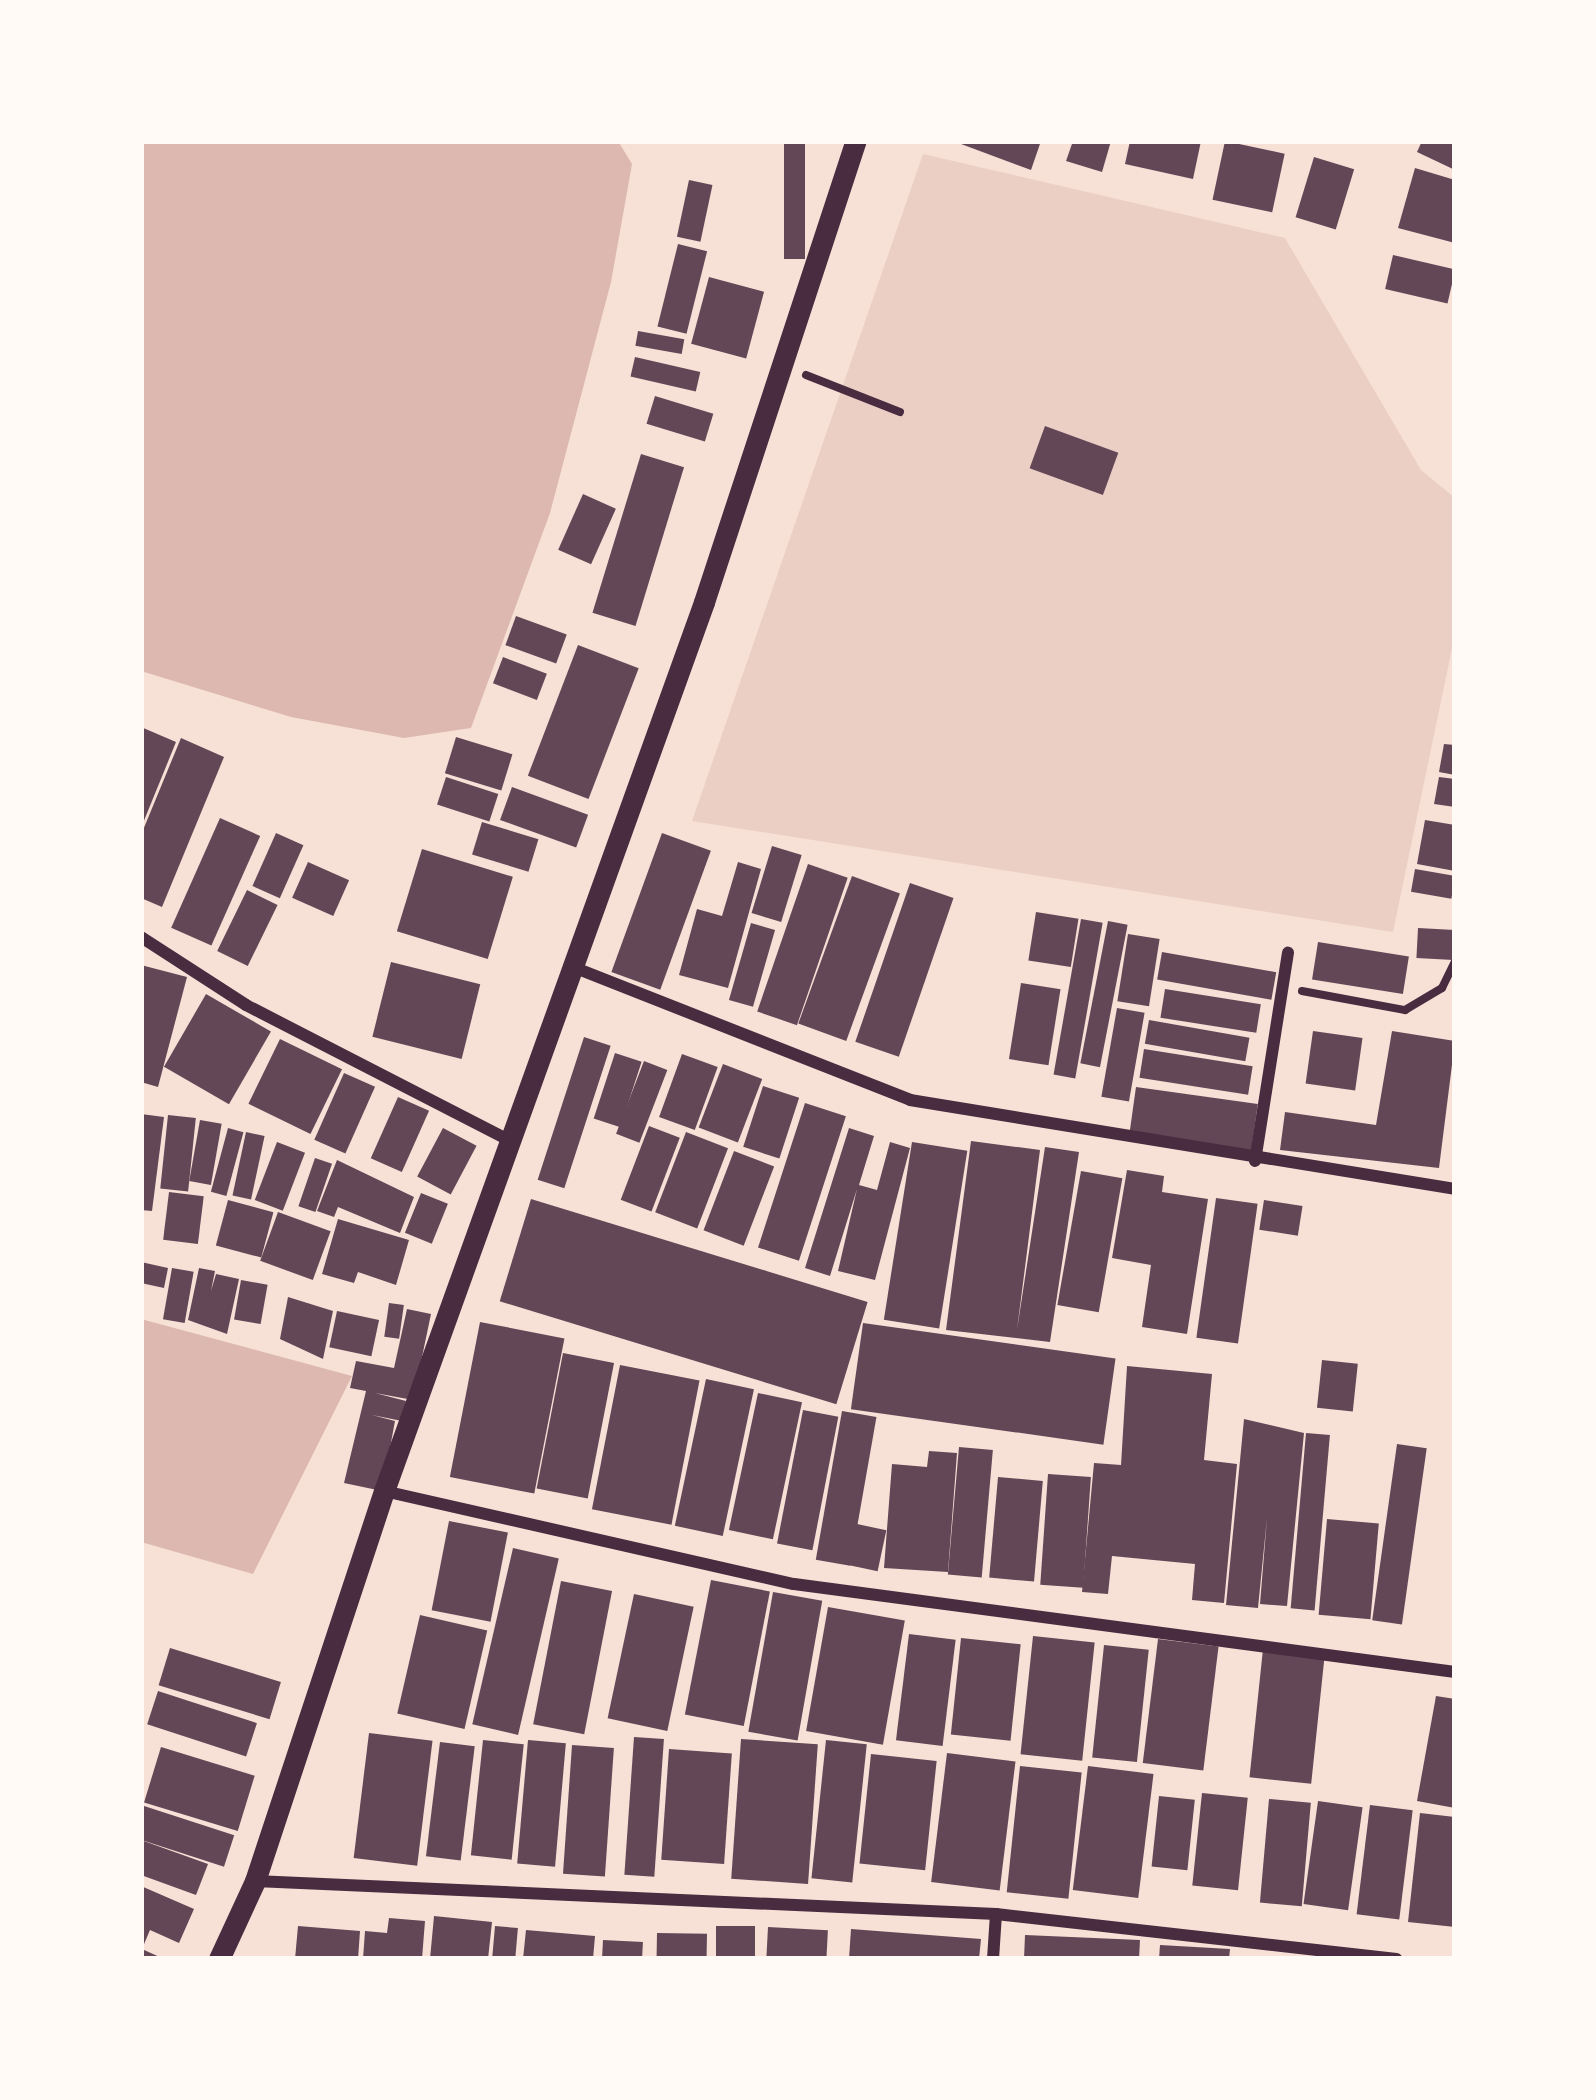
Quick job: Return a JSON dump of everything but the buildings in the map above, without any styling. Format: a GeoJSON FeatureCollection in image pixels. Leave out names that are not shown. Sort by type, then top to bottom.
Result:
{"type":"FeatureCollection","features":[{"type":"Feature","properties":{"kind":"street"},"geometry":{"type":"LineString","coordinates":[[219,1959],[255,1881],[384,1491],[573,967],[856,141]]}},
{"type":"Feature","properties":{"kind":"street"},"geometry":{"type":"LineString","coordinates":[[141,937],[246,1005],[511,1141]]}},
{"type":"Feature","properties":{"kind":"street"},"geometry":{"type":"LineString","coordinates":[[1255,1161],[1288,953]]}},
{"type":"Feature","properties":{"kind":"street"},"geometry":{"type":"LineString","coordinates":[[573,967],[910,1100],[1255,1161],[1455,1189]]}},
{"type":"Feature","properties":{"kind":"street"},"geometry":{"type":"LineString","coordinates":[[384,1491],[794,1584],[1455,1672]]}},
{"type":"Feature","properties":{"kind":"street"},"geometry":{"type":"LineString","coordinates":[[255,1881],[996,1914],[1396,1959]]}},
{"type":"Feature","properties":{"kind":"street"},"geometry":{"type":"LineString","coordinates":[[993,1959],[996,1914]]}},
{"type":"Feature","properties":{"kind":"path"},"geometry":{"type":"LineString","coordinates":[[783,364],[900,412]]}},
{"type":"Feature","properties":{"kind":"path"},"geometry":{"type":"LineString","coordinates":[[1282,988],[1405,1010],[1442,988],[1455,962]]}},
{"type":"Feature","properties":{"kind":"shaded area"},"geometry":{"type":"Polygon","coordinates":[[[141,141],[618,141],[632,164],[611,282],[550,513],[471,728],[404,738],[291,717],[141,671],[141,141]]]}},
{"type":"Feature","properties":{"kind":"shaded area"},"geometry":{"type":"Polygon","coordinates":[[[923,154],[1285,238],[1421,470],[1455,498],[1455,634],[1393,932],[692,821],[923,154]]]}},
{"type":"Feature","properties":{"kind":"shaded area"},"geometry":{"type":"Polygon","coordinates":[[[141,1319],[352,1376],[253,1574],[141,1542],[141,1319]]]}}]}
